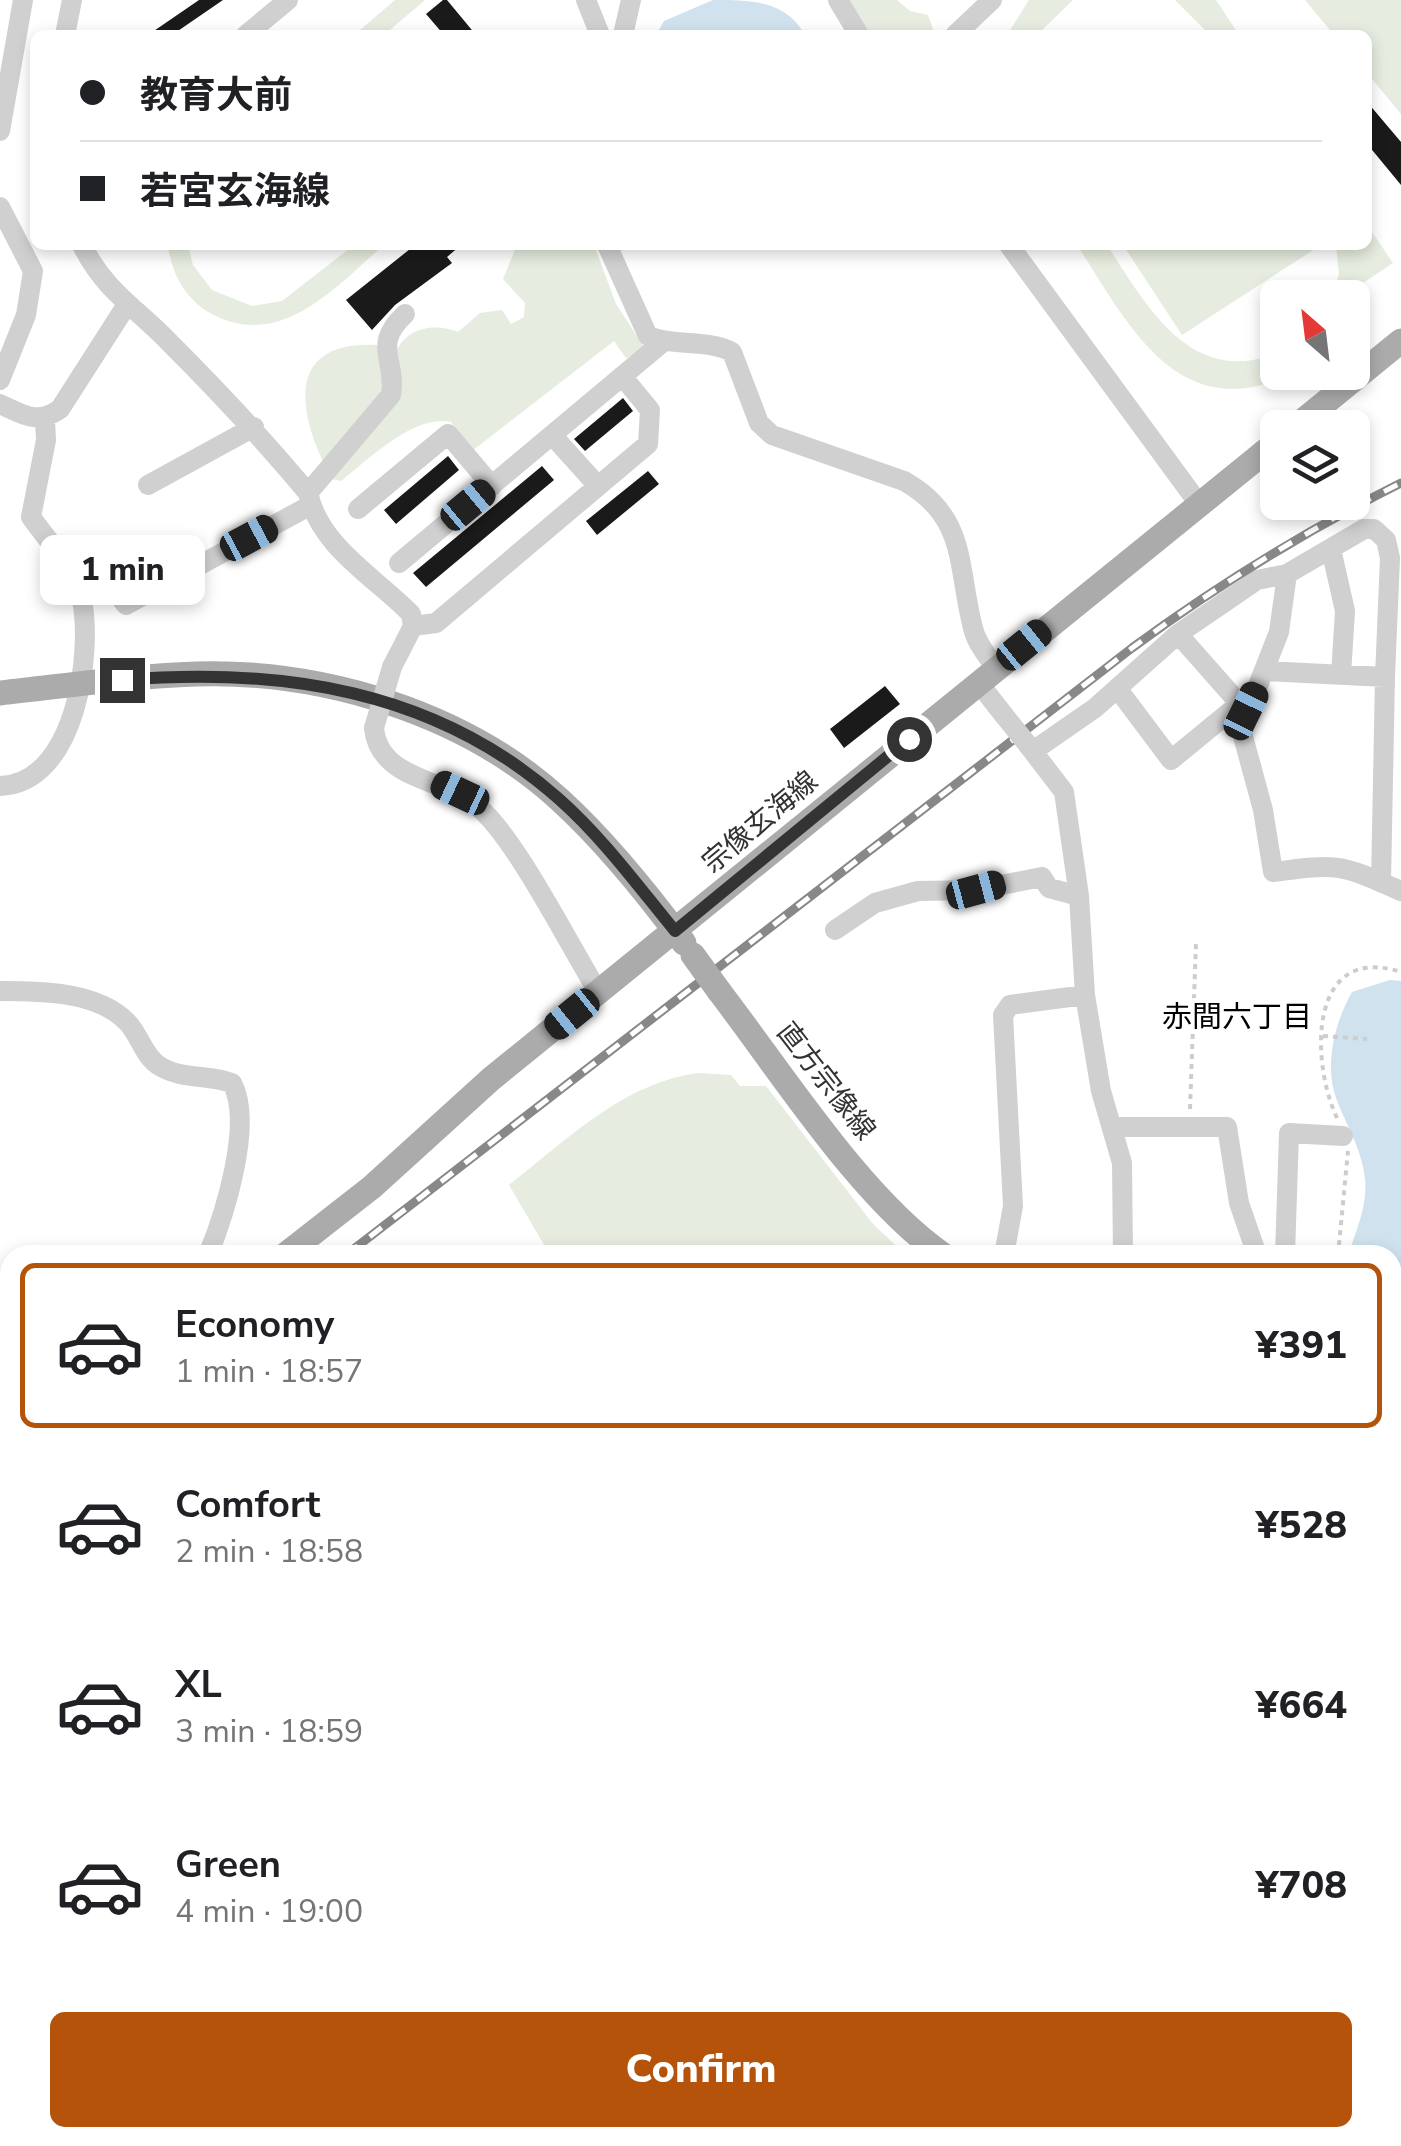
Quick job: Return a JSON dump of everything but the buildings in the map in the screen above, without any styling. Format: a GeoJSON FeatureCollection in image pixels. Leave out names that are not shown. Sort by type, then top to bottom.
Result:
{"type":"FeatureCollection","features":[{"type":"Feature","properties":{"kind":"main road"},"geometry":{"type":"LineString","coordinates":[[1316,410],[1401,341]]}},
{"type":"Feature","properties":{"kind":"main road","name":"宗像玄海線"},"geometry":{"type":"LineString","coordinates":[[297,1245],[372,1187],[491,1080],[1260,455]]}},
{"type":"Feature","properties":{"kind":"main road","name":"直方宗像線"},"geometry":{"type":"LineString","coordinates":[[0,692],[196,674],[256,676],[360,693],[413,712],[512,763],[559,799],[675,931],[882,1200],[907,1230],[928,1245]]}},
{"type":"Feature","properties":{"kind":"street"},"geometry":{"type":"LineString","coordinates":[[0,131],[23,0]]}},
{"type":"Feature","properties":{"kind":"street"},"geometry":{"type":"LineString","coordinates":[[66,30],[72,0]]}},
{"type":"Feature","properties":{"kind":"street"},"geometry":{"type":"LineString","coordinates":[[252,30],[288,0]]}},
{"type":"Feature","properties":{"kind":"street"},"geometry":{"type":"LineString","coordinates":[[586,0],[598,30]]}},
{"type":"Feature","properties":{"kind":"street"},"geometry":{"type":"LineString","coordinates":[[624,30],[631,0]]}},
{"type":"Feature","properties":{"kind":"street"},"geometry":{"type":"LineString","coordinates":[[838,0],[857,30]]}},
{"type":"Feature","properties":{"kind":"street"},"geometry":{"type":"LineString","coordinates":[[960,30],[992,0]]}},
{"type":"Feature","properties":{"kind":"street"},"geometry":{"type":"LineString","coordinates":[[0,207],[32,272],[26,315],[0,380]]}},
{"type":"Feature","properties":{"kind":"street"},"geometry":{"type":"LineString","coordinates":[[86,250],[126,306],[160,333],[254,427],[310,499],[341,552],[410,614],[413,626],[392,667],[374,728],[375,742],[398,770],[460,793],[490,817],[599,993]]}},
{"type":"Feature","properties":{"kind":"street"},"geometry":{"type":"LineString","coordinates":[[609,250],[640,327],[663,342],[719,345],[732,352],[759,423],[772,435],[922,492],[943,514],[962,553],[973,631],[1002,714],[1064,792],[1079,896],[1086,995],[1101,1091],[1122,1162],[1123,1245]]}},
{"type":"Feature","properties":{"kind":"street"},"geometry":{"type":"LineString","coordinates":[[1013,250],[1199,504]]}},
{"type":"Feature","properties":{"kind":"street"},"geometry":{"type":"LineString","coordinates":[[45,420],[68,401],[126,306]]}},
{"type":"Feature","properties":{"kind":"street"},"geometry":{"type":"LineString","coordinates":[[110,584],[126,605],[310,499],[391,394],[386,342],[390,328],[405,314]]}},
{"type":"Feature","properties":{"kind":"street"},"geometry":{"type":"LineString","coordinates":[[400,563],[663,342]]}},
{"type":"Feature","properties":{"kind":"street"},"geometry":{"type":"LineString","coordinates":[[413,626],[436,622],[648,444],[650,410],[622,376]]}},
{"type":"Feature","properties":{"kind":"street"},"geometry":{"type":"LineString","coordinates":[[0,404],[45,420]]}},
{"type":"Feature","properties":{"kind":"street"},"geometry":{"type":"LineString","coordinates":[[0,786],[32,775],[50,758],[67,729],[84,684],[81,596],[31,517],[46,440],[45,420]]}},
{"type":"Feature","properties":{"kind":"street"},"geometry":{"type":"LineString","coordinates":[[148,485],[254,427]]}},
{"type":"Feature","properties":{"kind":"street"},"geometry":{"type":"LineString","coordinates":[[358,509],[448,434],[492,486]]}},
{"type":"Feature","properties":{"kind":"street"},"geometry":{"type":"LineString","coordinates":[[552,435],[598,486]]}},
{"type":"Feature","properties":{"kind":"street"},"geometry":{"type":"LineString","coordinates":[[1030,748],[1117,688],[1178,634],[1257,580],[1287,574],[1364,529],[1374,530],[1386,540],[1390,558],[1381,882]]}},
{"type":"Feature","properties":{"kind":"street"},"geometry":{"type":"LineString","coordinates":[[1330,550],[1345,610],[1341,675]]}},
{"type":"Feature","properties":{"kind":"street"},"geometry":{"type":"LineString","coordinates":[[1117,688],[1171,760],[1242,708],[1266,670],[1279,632],[1287,574]]}},
{"type":"Feature","properties":{"kind":"street"},"geometry":{"type":"LineString","coordinates":[[1178,634],[1242,708],[1242,728],[1263,810],[1272,872],[1331,864],[1372,874],[1401,891]]}},
{"type":"Feature","properties":{"kind":"street"},"geometry":{"type":"LineString","coordinates":[[1266,670],[1385,677]]}},
{"type":"Feature","properties":{"kind":"street"},"geometry":{"type":"LineString","coordinates":[[835,930],[875,903],[918,891],[976,890],[1042,877],[1048,888],[1079,896]]}},
{"type":"Feature","properties":{"kind":"street"},"geometry":{"type":"LineString","coordinates":[[0,992],[40,991],[104,1007],[130,1025],[154,1062],[185,1076],[232,1084],[237,1092],[238,1137],[225,1207],[212,1245]]}},
{"type":"Feature","properties":{"kind":"street"},"geometry":{"type":"LineString","coordinates":[[1006,1245],[1013,1206],[1004,1015],[1010,1005],[1026,1000],[1086,995]]}},
{"type":"Feature","properties":{"kind":"street"},"geometry":{"type":"LineString","coordinates":[[1113,1127],[1227,1127],[1238,1203],[1254,1245]]}},
{"type":"Feature","properties":{"kind":"street"},"geometry":{"type":"LineString","coordinates":[[1286,1245],[1289,1133],[1343,1136]]}},
{"type":"Feature","properties":{"kind":"path"},"geometry":{"type":"LineString","coordinates":[[1189,1124],[1196,943]]}},
{"type":"Feature","properties":{"kind":"path"},"geometry":{"type":"LineString","coordinates":[[1338,1245],[1340,1205],[1350,1158],[1323,1079],[1324,1003],[1344,976],[1358,968],[1401,972]]}},
{"type":"Feature","properties":{"kind":"path"},"geometry":{"type":"LineString","coordinates":[[1323,1036],[1366,1038]]}},
{"type":"Feature","properties":{"kind":"shaded area"},"geometry":{"type":"Polygon","coordinates":[[[395,0],[425,0],[390,30],[360,30],[395,0]]]}},
{"type":"Feature","properties":{"kind":"shaded area"},"geometry":{"type":"Polygon","coordinates":[[[848,0],[897,0],[910,11],[928,15],[933,30],[866,30],[848,0]]]}},
{"type":"Feature","properties":{"kind":"shaded area"},"geometry":{"type":"Polygon","coordinates":[[[1029,0],[1073,0],[1042,30],[1010,30],[1029,0]]]}},
{"type":"Feature","properties":{"kind":"shaded area"},"geometry":{"type":"Polygon","coordinates":[[[1175,0],[1216,0],[1236,30],[1205,30],[1175,0]]]}},
{"type":"Feature","properties":{"kind":"shaded area"},"geometry":{"type":"Polygon","coordinates":[[[1305,0],[1401,0],[1401,114],[1372,79],[1372,30],[1330,30],[1305,0]]]}},
{"type":"Feature","properties":{"kind":"shaded area"},"geometry":{"type":"Polygon","coordinates":[[[1372,232],[1393,263],[1368,280],[1337,280],[1337,250],[1372,250],[1372,232]]]}},
{"type":"Feature","properties":{"kind":"shaded area"},"geometry":{"type":"Polygon","coordinates":[[[169,250],[189,250],[193,265],[212,290],[252,306],[282,301],[348,250],[378,250],[302,311],[280,321],[256,325],[231,322],[205,310],[179,282],[169,250]]]}},
{"type":"Feature","properties":{"kind":"shaded area"},"geometry":{"type":"Polygon","coordinates":[[[515,250],[596,250],[616,304],[646,350],[626,358],[614,341],[472,451],[451,422],[437,421],[407,431],[341,481],[332,479],[306,410],[311,370],[324,356],[346,347],[377,345],[383,355],[396,352],[407,337],[423,329],[458,332],[480,313],[502,310],[511,324],[524,317],[525,303],[503,279],[515,250]]]}},
{"type":"Feature","properties":{"kind":"shaded area"},"geometry":{"type":"Polygon","coordinates":[[[1080,250],[1110,250],[1155,315],[1196,350],[1220,359],[1260,358],[1260,385],[1218,388],[1188,378],[1162,360],[1138,335],[1080,250]]]}},
{"type":"Feature","properties":{"kind":"shaded area"},"geometry":{"type":"Polygon","coordinates":[[[1126,250],[1313,250],[1267,280],[1260,280],[1260,284],[1182,335],[1126,250]]]}},
{"type":"Feature","properties":{"kind":"shaded area"},"geometry":{"type":"Polygon","coordinates":[[[698,1073],[731,1075],[740,1086],[766,1086],[873,1224],[895,1245],[544,1245],[509,1185],[597,1116],[645,1088],[698,1073]]]}},
{"type":"Feature","properties":{"kind":"water"},"geometry":{"type":"Polygon","coordinates":[[[713,0],[753,2],[788,15],[802,30],[659,30],[664,21],[713,0]]]}},
{"type":"Feature","properties":{"kind":"water"},"geometry":{"type":"Polygon","coordinates":[[[1390,980],[1401,981],[1401,1245],[1351,1245],[1363,1208],[1365,1179],[1357,1147],[1336,1098],[1331,1057],[1336,1030],[1352,992],[1390,980]]]}},
{"type":"Feature","properties":{"kind":"railway"},"geometry":{"type":"LineString","coordinates":[[359,1245],[1132,648],[1263,560],[1401,483]]}},
{"type":"Feature","properties":{"kind":"district","name":"赤間六丁目"},"geometry":{"type":"Point","coordinates":[1237,1017]}},
{"type":"Feature","properties":{"kind":"route"},"geometry":{"type":"LineString","coordinates":[[122,680],[196,674],[256,676],[360,693],[413,712],[512,763],[559,799],[600,840],[675,931],[909,739]]}}]}
